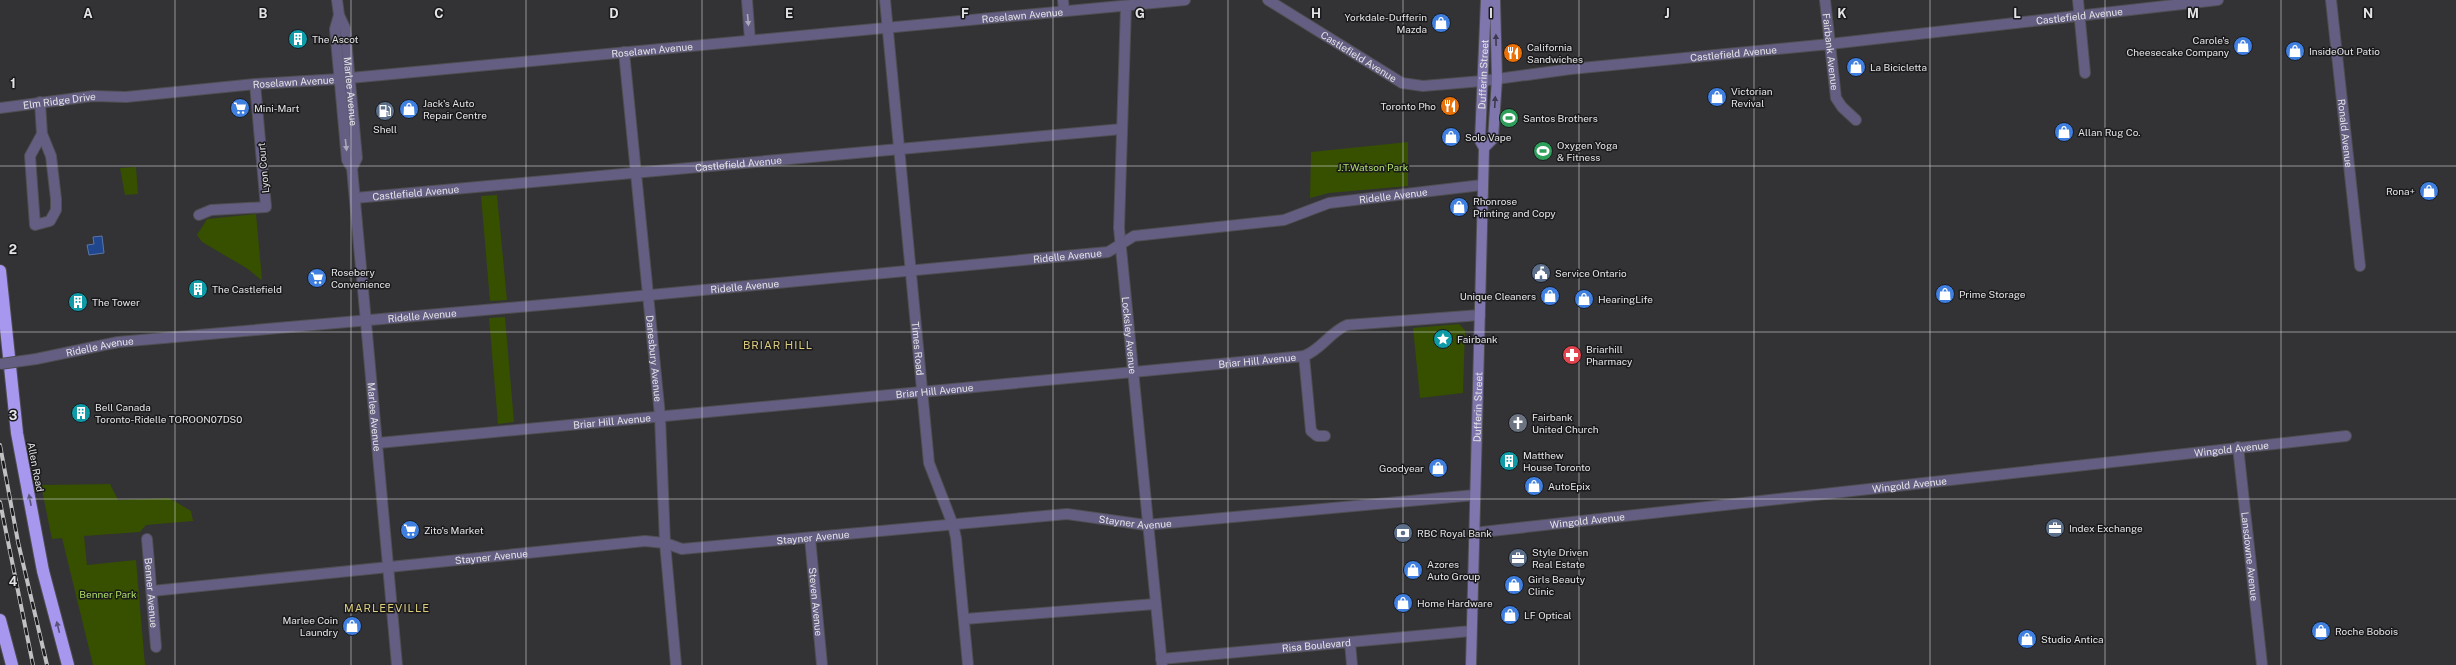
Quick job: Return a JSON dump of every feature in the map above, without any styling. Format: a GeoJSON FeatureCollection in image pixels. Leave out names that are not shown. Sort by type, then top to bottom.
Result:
{"type":"FeatureCollection","features":[{"type":"Feature","properties":{"kind":"highway","name":"Allen Road"},"geometry":{"type":"LineString","coordinates":[[0,271],[17,433],[43,571],[68,665]]}},
{"type":"Feature","properties":{"kind":"highway"},"geometry":{"type":"LineString","coordinates":[[0,620],[12,665]]}},
{"type":"Feature","properties":{"kind":"main road","name":"Dufferin Street"},"geometry":{"type":"LineString","coordinates":[[1471,665],[1473,533],[1484,148],[1480,141],[1486,0]]}},
{"type":"Feature","properties":{"kind":"main road","name":"Dufferin Street"},"geometry":{"type":"LineString","coordinates":[[1484,148],[1493,139],[1497,79],[1495,0]]}},
{"type":"Feature","properties":{"kind":"street","name":"Marlee Avenue"},"geometry":{"type":"LineString","coordinates":[[337,0],[339,15],[335,29],[357,158],[352,168],[397,665]]}},
{"type":"Feature","properties":{"kind":"street"},"geometry":{"type":"LineString","coordinates":[[747,0],[750,40]]}},
{"type":"Feature","properties":{"kind":"street","name":"Times Road"},"geometry":{"type":"LineString","coordinates":[[885,0],[901,147],[929,463],[953,525],[965,619],[968,665]]}},
{"type":"Feature","properties":{"kind":"street"},"geometry":{"type":"LineString","coordinates":[[1063,0],[1064,11]]}},
{"type":"Feature","properties":{"kind":"street","name":"Roselawn Avenue"},"geometry":{"type":"LineString","coordinates":[[120,97],[255,84],[344,78],[1185,0]]}},
{"type":"Feature","properties":{"kind":"street","name":"Fairbank Avenue"},"geometry":{"type":"LineString","coordinates":[[1825,0],[1836,98],[1842,107],[1856,120]]}},
{"type":"Feature","properties":{"kind":"street"},"geometry":{"type":"LineString","coordinates":[[2078,0],[2086,73]]}},
{"type":"Feature","properties":{"kind":"street","name":"Castlefield Avenue"},"geometry":{"type":"LineString","coordinates":[[1270,1],[1402,83],[1423,86],[1482,81],[1571,69],[1830,44],[2218,0]]}},
{"type":"Feature","properties":{"kind":"street","name":"Ronald Avenue"},"geometry":{"type":"LineString","coordinates":[[2331,0],[2360,266]]}},
{"type":"Feature","properties":{"kind":"street","name":"Locksley Avenue"},"geometry":{"type":"LineString","coordinates":[[1126,6],[1119,228],[1146,525],[1162,662]]}},
{"type":"Feature","properties":{"kind":"street","name":"Danesbury Avenue"},"geometry":{"type":"LineString","coordinates":[[624,52],[660,416],[665,543],[676,665]]}},
{"type":"Feature","properties":{"kind":"street","name":"Lyon Court"},"geometry":{"type":"LineString","coordinates":[[199,215],[211,210],[266,207],[255,84]]}},
{"type":"Feature","properties":{"kind":"street","name":"Elm Ridge Drive"},"geometry":{"type":"LineString","coordinates":[[4,107],[93,96],[120,97]]}},
{"type":"Feature","properties":{"kind":"street"},"geometry":{"type":"LineString","coordinates":[[40,102],[42,134],[51,156],[56,210],[50,221],[35,225],[30,156],[42,134]]}},
{"type":"Feature","properties":{"kind":"street","name":"Castlefield Avenue"},"geometry":{"type":"LineString","coordinates":[[355,198],[901,147],[1122,129]]}},
{"type":"Feature","properties":{"kind":"street","name":"Ridelle Avenue"},"geometry":{"type":"LineString","coordinates":[[0,364],[36,359],[118,342],[366,321],[1108,252],[1134,236],[1284,220],[1329,203],[1482,184]]}},
{"type":"Feature","properties":{"kind":"street","name":"Briar Hill Avenue"},"geometry":{"type":"LineString","coordinates":[[378,443],[923,390],[1304,356],[1314,351],[1336,331],[1348,325],[1480,315]]}},
{"type":"Feature","properties":{"kind":"street"},"geometry":{"type":"LineString","coordinates":[[1304,356],[1311,431],[1317,436],[1325,436]]}},
{"type":"Feature","properties":{"kind":"street","name":"Wingold Avenue"},"geometry":{"type":"LineString","coordinates":[[1473,533],[2346,436]]}},
{"type":"Feature","properties":{"kind":"street","name":"Lansdowne Avenue"},"geometry":{"type":"LineString","coordinates":[[2238,447],[2262,665]]}},
{"type":"Feature","properties":{"kind":"street","name":"Stayner Avenue"},"geometry":{"type":"LineString","coordinates":[[152,591],[645,541],[665,543],[682,549],[1067,514],[1146,525],[1475,495]]}},
{"type":"Feature","properties":{"kind":"street","name":"Steven Avenue"},"geometry":{"type":"LineString","coordinates":[[810,538],[822,665]]}},
{"type":"Feature","properties":{"kind":"street","name":"Benner Avenue"},"geometry":{"type":"LineString","coordinates":[[147,539],[156,646]]}},
{"type":"Feature","properties":{"kind":"street"},"geometry":{"type":"LineString","coordinates":[[965,619],[1155,604]]}},
{"type":"Feature","properties":{"kind":"street","name":"Risa Boulevard"},"geometry":{"type":"LineString","coordinates":[[1162,662],[1471,631]]}},
{"type":"Feature","properties":{"kind":"street"},"geometry":{"type":"LineString","coordinates":[[1350,643],[1352,665]]}},
{"type":"Feature","properties":{"kind":"green space","name":"J.T.Watson Park"},"geometry":{"type":"Polygon","coordinates":[[[1408,142],[1408,186],[1329,193],[1310,198],[1311,152],[1408,142]]]}},
{"type":"Feature","properties":{"kind":"green space"},"geometry":{"type":"Polygon","coordinates":[[[136,167],[138,194],[125,195],[120,168],[136,167]]]}},
{"type":"Feature","properties":{"kind":"green space"},"geometry":{"type":"Polygon","coordinates":[[[497,195],[507,300],[490,301],[481,196],[497,195]]]}},
{"type":"Feature","properties":{"kind":"green space"},"geometry":{"type":"Polygon","coordinates":[[[256,214],[261,280],[248,269],[202,242],[197,235],[207,219],[256,214]]]}},
{"type":"Feature","properties":{"kind":"green space"},"geometry":{"type":"Polygon","coordinates":[[[505,317],[514,422],[498,424],[489,318],[505,317]]]}},
{"type":"Feature","properties":{"kind":"green space"},"geometry":{"type":"Polygon","coordinates":[[[1459,324],[1465,330],[1463,393],[1420,398],[1413,328],[1459,324]]]}},
{"type":"Feature","properties":{"kind":"green space","name":"Benner Park"},"geometry":{"type":"Polygon","coordinates":[[[110,484],[118,500],[169,498],[191,511],[193,521],[146,525],[140,532],[84,536],[87,565],[136,560],[145,665],[93,665],[62,538],[52,539],[41,485],[110,484]]]}},
{"type":"Feature","properties":{"kind":"water"},"geometry":{"type":"Polygon","coordinates":[[[102,236],[104,253],[89,255],[87,245],[94,244],[93,237],[102,236]]]}},
{"type":"Feature","properties":{"kind":"railway"},"geometry":{"type":"LineString","coordinates":[[0,445],[18,542],[47,665]]}},
{"type":"Feature","properties":{"kind":"railway"},"geometry":{"type":"LineString","coordinates":[[0,502],[33,665]]}},
{"type":"Feature","properties":{"kind":"place","name":"Yorkdale-Dufferin Mazda"},"geometry":{"type":"Point","coordinates":[1441,23]}},
{"type":"Feature","properties":{"kind":"place","name":"The Ascot"},"geometry":{"type":"Point","coordinates":[298,39]}},
{"type":"Feature","properties":{"kind":"place","name":"Carole's Cheesecake Company"},"geometry":{"type":"Point","coordinates":[2243,46]}},
{"type":"Feature","properties":{"kind":"place","name":"InsideOut Patio"},"geometry":{"type":"Point","coordinates":[2295,51]}},
{"type":"Feature","properties":{"kind":"place","name":"California Sandwiches"},"geometry":{"type":"Point","coordinates":[1513,53]}},
{"type":"Feature","properties":{"kind":"place","name":"La Bicicletta"},"geometry":{"type":"Point","coordinates":[1856,67]}},
{"type":"Feature","properties":{"kind":"place","name":"Victorian Revival"},"geometry":{"type":"Point","coordinates":[1717,97]}},
{"type":"Feature","properties":{"kind":"place","name":"Toronto Pho"},"geometry":{"type":"Point","coordinates":[1450,106]}},
{"type":"Feature","properties":{"kind":"place","name":"Mini-Mart"},"geometry":{"type":"Point","coordinates":[240,108]}},
{"type":"Feature","properties":{"kind":"place","name":"Jack's Auto Repair Centre"},"geometry":{"type":"Point","coordinates":[409,109]}},
{"type":"Feature","properties":{"kind":"place","name":"Shell"},"geometry":{"type":"Point","coordinates":[385,111]}},
{"type":"Feature","properties":{"kind":"place","name":"Santos Brothers"},"geometry":{"type":"Point","coordinates":[1509,118]}},
{"type":"Feature","properties":{"kind":"place","name":"Allan Rug Co."},"geometry":{"type":"Point","coordinates":[2064,132]}},
{"type":"Feature","properties":{"kind":"place","name":"Solo Vape"},"geometry":{"type":"Point","coordinates":[1451,137]}},
{"type":"Feature","properties":{"kind":"place","name":"Oxygen Yoga & Fitness"},"geometry":{"type":"Point","coordinates":[1543,151]}},
{"type":"Feature","properties":{"kind":"place","name":"Rona+"},"geometry":{"type":"Point","coordinates":[2429,191]}},
{"type":"Feature","properties":{"kind":"place","name":"Rhonrose Printing and Copy"},"geometry":{"type":"Point","coordinates":[1459,207]}},
{"type":"Feature","properties":{"kind":"place","name":"Service Ontario"},"geometry":{"type":"Point","coordinates":[1541,273]}},
{"type":"Feature","properties":{"kind":"place","name":"Rosebery Convenience"},"geometry":{"type":"Point","coordinates":[317,278]}},
{"type":"Feature","properties":{"kind":"place","name":"The Castlefield"},"geometry":{"type":"Point","coordinates":[198,289]}},
{"type":"Feature","properties":{"kind":"place","name":"Prime Storage"},"geometry":{"type":"Point","coordinates":[1945,294]}},
{"type":"Feature","properties":{"kind":"place","name":"Unique Cleaners"},"geometry":{"type":"Point","coordinates":[1550,296]}},
{"type":"Feature","properties":{"kind":"place","name":"HearingLife"},"geometry":{"type":"Point","coordinates":[1584,299]}},
{"type":"Feature","properties":{"kind":"place","name":"The Tower"},"geometry":{"type":"Point","coordinates":[78,302]}},
{"type":"Feature","properties":{"kind":"place","name":"Fairbank"},"geometry":{"type":"Point","coordinates":[1443,339]}},
{"type":"Feature","properties":{"kind":"place","name":"Briarhill Pharmacy"},"geometry":{"type":"Point","coordinates":[1572,355]}},
{"type":"Feature","properties":{"kind":"place","name":"Bell Canada Toronto-Ridelle TOROON07DS0"},"geometry":{"type":"Point","coordinates":[81,413]}},
{"type":"Feature","properties":{"kind":"place","name":"Fairbank United Church"},"geometry":{"type":"Point","coordinates":[1518,423]}},
{"type":"Feature","properties":{"kind":"place","name":"Matthew House Toronto"},"geometry":{"type":"Point","coordinates":[1509,461]}},
{"type":"Feature","properties":{"kind":"place","name":"Goodyear"},"geometry":{"type":"Point","coordinates":[1438,468]}},
{"type":"Feature","properties":{"kind":"place","name":"AutoEpix"},"geometry":{"type":"Point","coordinates":[1534,486]}},
{"type":"Feature","properties":{"kind":"place","name":"Index Exchange"},"geometry":{"type":"Point","coordinates":[2055,528]}},
{"type":"Feature","properties":{"kind":"place","name":"Zito's Market"},"geometry":{"type":"Point","coordinates":[410,530]}},
{"type":"Feature","properties":{"kind":"place","name":"RBC Royal Bank"},"geometry":{"type":"Point","coordinates":[1403,533]}},
{"type":"Feature","properties":{"kind":"place","name":"Style Driven Real Estate"},"geometry":{"type":"Point","coordinates":[1518,558]}},
{"type":"Feature","properties":{"kind":"place","name":"Azores Auto Group"},"geometry":{"type":"Point","coordinates":[1413,570]}},
{"type":"Feature","properties":{"kind":"place","name":"Girls Beauty Clinic"},"geometry":{"type":"Point","coordinates":[1514,585]}},
{"type":"Feature","properties":{"kind":"place","name":"Home Hardware"},"geometry":{"type":"Point","coordinates":[1403,603]}},
{"type":"Feature","properties":{"kind":"place","name":"LF Optical"},"geometry":{"type":"Point","coordinates":[1510,615]}},
{"type":"Feature","properties":{"kind":"place","name":"Marlee Coin Laundry"},"geometry":{"type":"Point","coordinates":[352,626]}},
{"type":"Feature","properties":{"kind":"place","name":"Roche Bobois"},"geometry":{"type":"Point","coordinates":[2321,631]}},
{"type":"Feature","properties":{"kind":"place","name":"Studio Antica"},"geometry":{"type":"Point","coordinates":[2027,639]}},
{"type":"Feature","properties":{"kind":"district","name":"BRIAR HILL"},"geometry":{"type":"Point","coordinates":[778,345]}},
{"type":"Feature","properties":{"kind":"district","name":"MARLEEVILLE"},"geometry":{"type":"Point","coordinates":[387,608]}}]}
